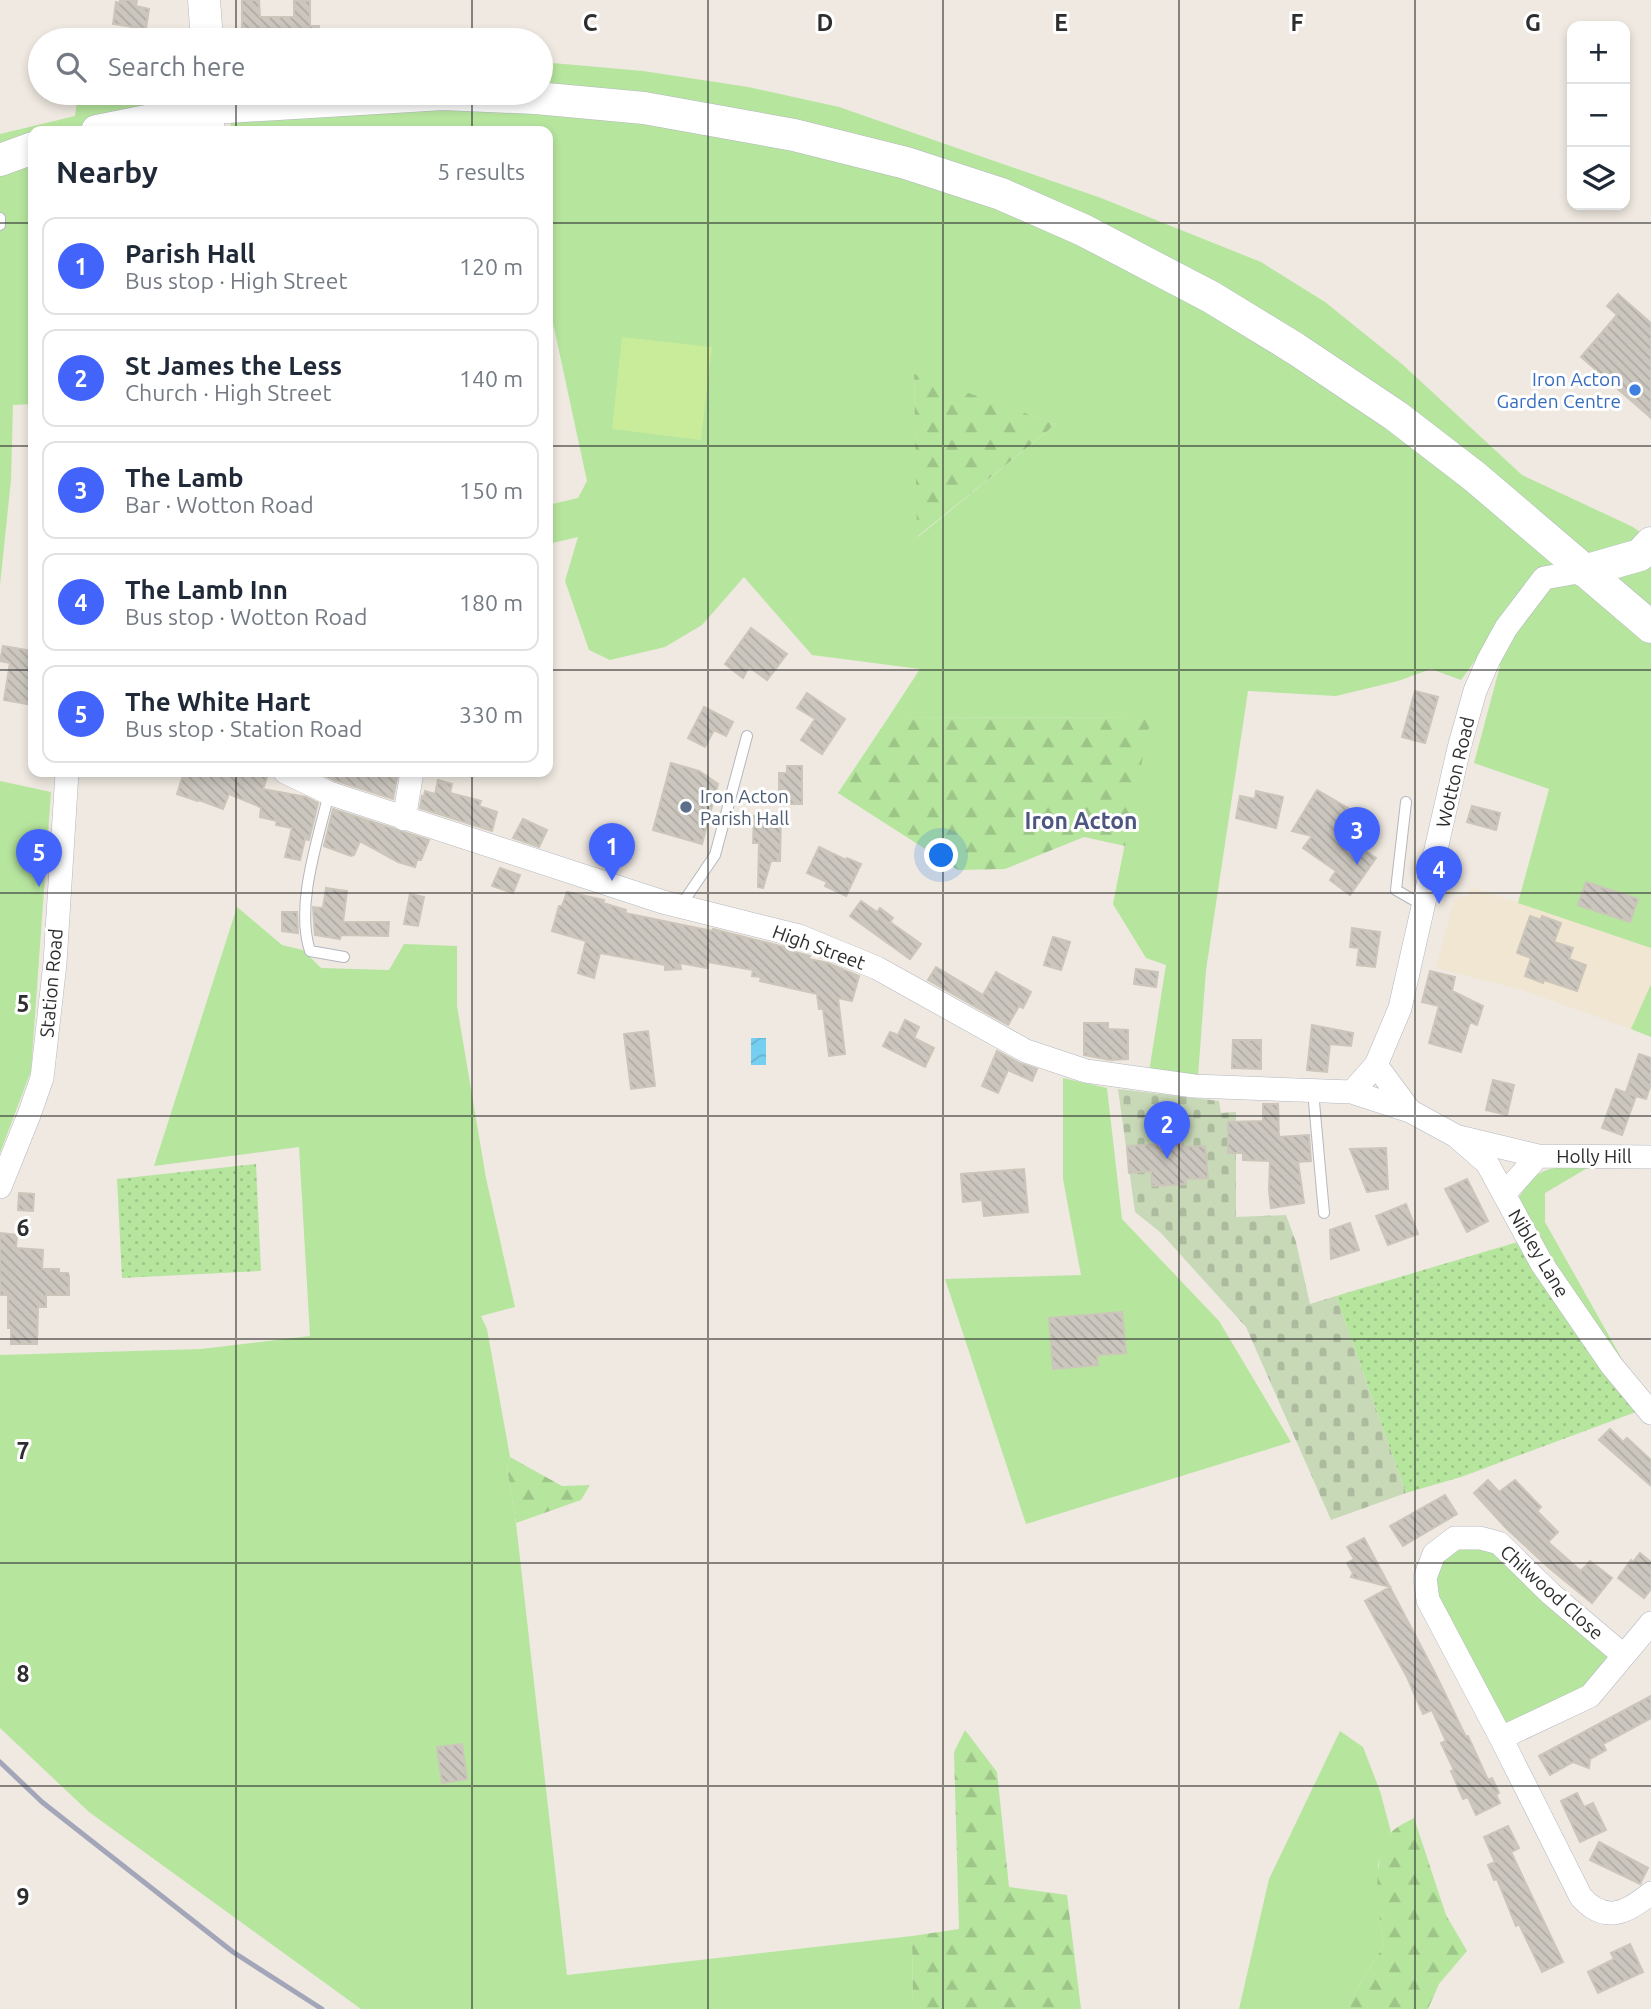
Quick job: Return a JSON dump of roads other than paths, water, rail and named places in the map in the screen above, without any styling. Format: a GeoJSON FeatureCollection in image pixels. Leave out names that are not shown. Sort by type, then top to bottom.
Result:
{"type":"FeatureCollection","features":[{"type":"Feature","properties":{"kind":"main road"},"geometry":{"type":"LineString","coordinates":[[204,0],[206,28]]}},
{"type":"Feature","properties":{"kind":"main road"},"geometry":{"type":"LineString","coordinates":[[553,100],[644,108],[794,135],[906,163],[1001,194],[1144,260],[1296,349],[1396,416],[1474,475],[1651,627]]}},
{"type":"Feature","properties":{"kind":"main road"},"geometry":{"type":"LineString","coordinates":[[126,126],[212,111],[294,105]]}},
{"type":"Feature","properties":{"kind":"main road"},"geometry":{"type":"LineString","coordinates":[[0,160],[28,150]]}},
{"type":"Feature","properties":{"kind":"main road"},"geometry":{"type":"LineString","coordinates":[[1584,571],[1640,555],[1651,542]]}},
{"type":"Feature","properties":{"kind":"street","name":"Wotton Road"},"geometry":{"type":"LineString","coordinates":[[1352,1093],[1376,1065],[1400,1008],[1475,691],[1506,628],[1544,578],[1584,571]]}},
{"type":"Feature","properties":{"kind":"street","name":"Station Road"},"geometry":{"type":"LineString","coordinates":[[0,1187],[42,1077],[55,963],[67,777]]}},
{"type":"Feature","properties":{"kind":"street","name":"High Street"},"geometry":{"type":"LineString","coordinates":[[295,777],[329,793],[404,819],[680,906],[799,936],[877,968],[1026,1051],[1086,1071],[1194,1086],[1352,1093]]}},
{"type":"Feature","properties":{"kind":"street"},"geometry":{"type":"LineString","coordinates":[[404,819],[411,777]]}},
{"type":"Feature","properties":{"kind":"street","name":"Nibley Lane"},"geometry":{"type":"LineString","coordinates":[[1376,1065],[1410,1111]]}},
{"type":"Feature","properties":{"kind":"street","name":"Nibley Lane"},"geometry":{"type":"LineString","coordinates":[[1352,1093],[1410,1111],[1456,1136],[1487,1163],[1542,1264],[1612,1366],[1651,1413]]}},
{"type":"Feature","properties":{"kind":"street","name":"Holly Hill"},"geometry":{"type":"LineString","coordinates":[[1456,1136],[1538,1156],[1651,1157]]}},
{"type":"Feature","properties":{"kind":"street","name":"Holly Hill"},"geometry":{"type":"LineString","coordinates":[[1504,1194],[1538,1156]]}},
{"type":"Feature","properties":{"kind":"street","name":"Chilwood Close"},"geometry":{"type":"LineString","coordinates":[[1623,1655],[1551,1594],[1499,1543],[1480,1538],[1455,1538],[1434,1554],[1425,1577],[1428,1600],[1501,1738],[1580,1897],[1596,1910],[1613,1914],[1630,1910],[1651,1893]]}},
{"type":"Feature","properties":{"kind":"street"},"geometry":{"type":"LineString","coordinates":[[1501,1738],[1590,1696],[1651,1623]]}},
{"type":"Feature","properties":{"kind":"lane"},"geometry":{"type":"LineString","coordinates":[[0,218],[0,225]]}},
{"type":"Feature","properties":{"kind":"lane"},"geometry":{"type":"LineString","coordinates":[[680,906],[715,855],[747,736]]}},
{"type":"Feature","properties":{"kind":"lane"},"geometry":{"type":"LineString","coordinates":[[329,793],[310,871],[304,933],[310,951],[344,957]]}},
{"type":"Feature","properties":{"kind":"lane"},"geometry":{"type":"LineString","coordinates":[[1406,803],[1396,890],[1424,906]]}},
{"type":"Feature","properties":{"kind":"lane"},"geometry":{"type":"LineString","coordinates":[[1313,1091],[1324,1213]]}},
{"type":"Feature","properties":{"kind":"water"},"geometry":{"type":"Polygon","coordinates":[[[751,1038],[766,1038],[766,1065],[751,1065],[751,1038]]]}},
{"type":"Feature","properties":{"kind":"railway"},"geometry":{"type":"LineString","coordinates":[[0,1762],[42,1802],[233,1952],[322,2009]]}},
{"type":"Feature","properties":{"kind":"place","name":"Iron Acton Garden Centre"},"geometry":{"type":"Point","coordinates":[1635,390]}},
{"type":"Feature","properties":{"kind":"place","name":"Iron Acton Parish Hall"},"geometry":{"type":"Point","coordinates":[686,807]}},
{"type":"Feature","properties":{"kind":"place","name":"The Lamb"},"geometry":{"type":"Point","coordinates":[1357,865]}},
{"type":"Feature","properties":{"kind":"place","name":"Parish Hall"},"geometry":{"type":"Point","coordinates":[612,881]}},
{"type":"Feature","properties":{"kind":"place","name":"The White Hart"},"geometry":{"type":"Point","coordinates":[39,887]}},
{"type":"Feature","properties":{"kind":"place","name":"The Lamb Inn"},"geometry":{"type":"Point","coordinates":[1439,904]}},
{"type":"Feature","properties":{"kind":"place","name":"St James the Less"},"geometry":{"type":"Point","coordinates":[1167,1159]}},
{"type":"Feature","properties":{"kind":"district","name":"Iron Acton"},"geometry":{"type":"Point","coordinates":[1081,820]}}]}
